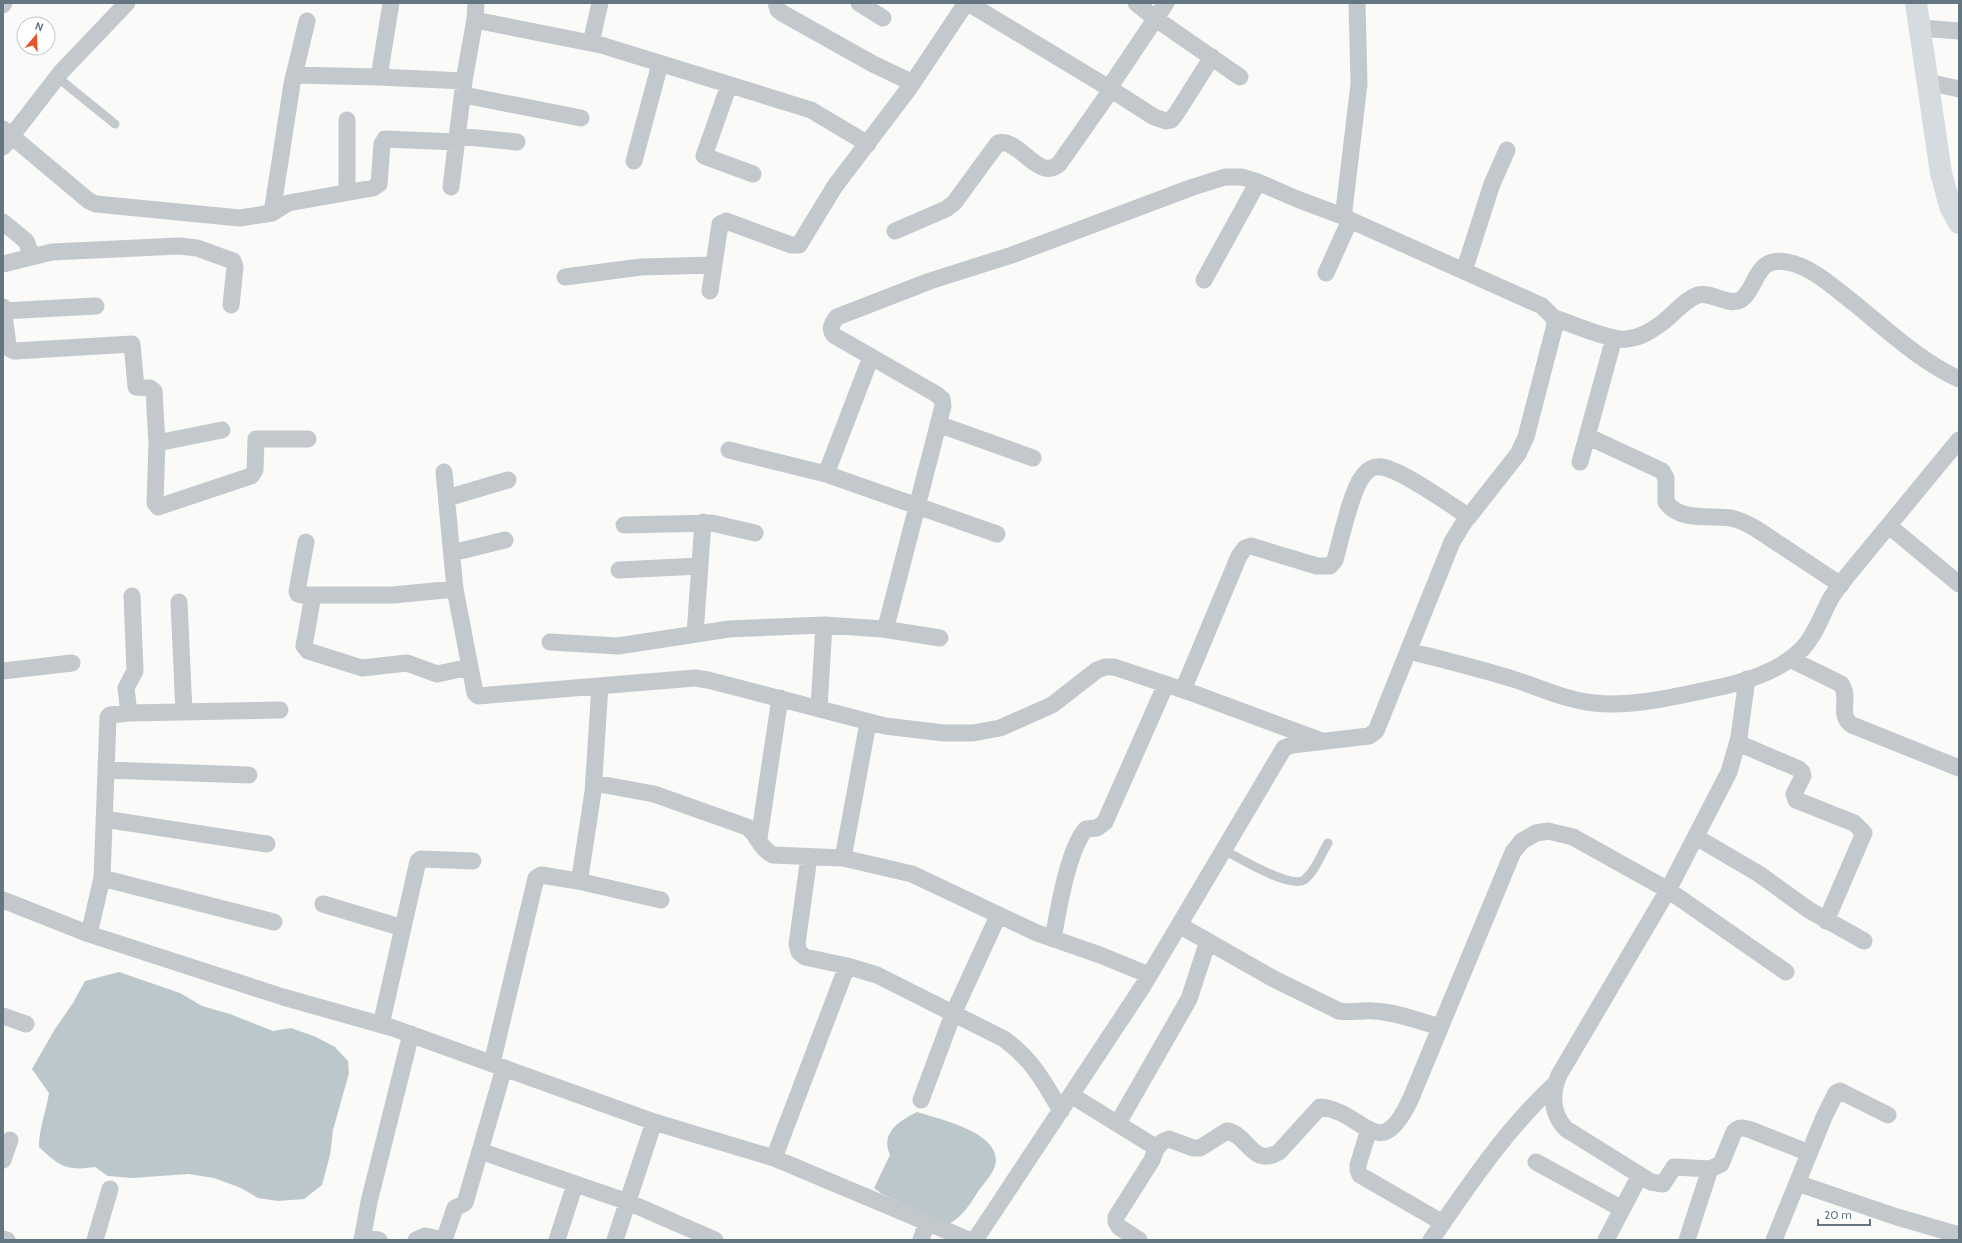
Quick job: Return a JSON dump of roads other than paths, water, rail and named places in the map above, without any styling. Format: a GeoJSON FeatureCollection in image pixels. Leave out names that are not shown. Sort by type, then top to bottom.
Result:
{"type":"FeatureCollection","features":[{"type":"Feature","properties":{"kind":"street"},"geometry":{"type":"LineString","coordinates":[[127,3],[57,77],[6,137],[89,201],[96,204],[236,218],[272,213],[288,203],[374,188],[378,184],[382,144],[385,139],[456,139],[517,142]]}},
{"type":"Feature","properties":{"kind":"street"},"geometry":{"type":"LineString","coordinates":[[379,77],[391,3]]}},
{"type":"Feature","properties":{"kind":"street"},"geometry":{"type":"LineString","coordinates":[[591,43],[600,3]]}},
{"type":"Feature","properties":{"kind":"street"},"geometry":{"type":"LineString","coordinates":[[776,3],[778,10],[782,13],[873,64],[913,83]]}},
{"type":"Feature","properties":{"kind":"street"},"geometry":{"type":"LineString","coordinates":[[859,3],[883,18]]}},
{"type":"Feature","properties":{"kind":"street"},"geometry":{"type":"LineString","coordinates":[[710,291],[719,227],[722,222],[726,221],[791,245],[799,245],[835,186],[913,83],[964,6],[968,3],[1154,117],[1166,121],[1171,120],[1176,114],[1212,57]]}},
{"type":"Feature","properties":{"kind":"street"},"geometry":{"type":"LineString","coordinates":[[1136,3],[1156,19],[1240,77]]}},
{"type":"Feature","properties":{"kind":"street"},"geometry":{"type":"LineString","coordinates":[[894,231],[946,209],[954,203],[998,143],[1007,143],[1045,168],[1054,168],[1059,164],[1166,3]]}},
{"type":"Feature","properties":{"kind":"street"},"geometry":{"type":"LineString","coordinates":[[1326,273],[1348,219],[1344,210],[1357,111],[1359,84],[1357,3]]}},
{"type":"Feature","properties":{"kind":"street"},"geometry":{"type":"LineString","coordinates":[[1916,3],[1941,172],[1950,206],[1959,222]]}},
{"type":"Feature","properties":{"kind":"street"},"geometry":{"type":"LineString","coordinates":[[451,187],[456,139],[476,11],[591,43],[811,110],[868,144]]}},
{"type":"Feature","properties":{"kind":"street"},"geometry":{"type":"LineString","coordinates":[[272,213],[294,75],[308,21]]}},
{"type":"Feature","properties":{"kind":"street"},"geometry":{"type":"LineString","coordinates":[[1920,28],[1959,31]]}},
{"type":"Feature","properties":{"kind":"street"},"geometry":{"type":"LineString","coordinates":[[634,161],[660,64]]}},
{"type":"Feature","properties":{"kind":"street"},"geometry":{"type":"LineString","coordinates":[[294,75],[379,77],[464,88],[582,118]]}},
{"type":"Feature","properties":{"kind":"street"},"geometry":{"type":"LineString","coordinates":[[1928,82],[1959,89]]}},
{"type":"Feature","properties":{"kind":"street"},"geometry":{"type":"LineString","coordinates":[[729,85],[704,156],[753,174]]}},
{"type":"Feature","properties":{"kind":"street"},"geometry":{"type":"LineString","coordinates":[[347,120],[347,192]]}},
{"type":"Feature","properties":{"kind":"street"},"geometry":{"type":"LineString","coordinates":[[1464,271],[1492,184],[1507,150]]}},
{"type":"Feature","properties":{"kind":"street"},"geometry":{"type":"LineString","coordinates":[[883,629],[887,622],[943,406],[942,398],[832,333],[833,323],[837,317],[930,281],[1012,255],[1193,187],[1225,177],[1242,177],[1258,182],[1348,219],[1542,306],[1554,318],[1614,338],[1625,339],[1637,337],[1648,332],[1698,295],[1707,295],[1739,301],[1743,298],[1756,276],[1765,266],[1775,262],[1787,262],[1799,266],[1827,281],[1926,362],[1959,379]]}},
{"type":"Feature","properties":{"kind":"street"},"geometry":{"type":"LineString","coordinates":[[1204,280],[1258,182]]}},
{"type":"Feature","properties":{"kind":"street"},"geometry":{"type":"LineString","coordinates":[[3,222],[26,240],[32,256]]}},
{"type":"Feature","properties":{"kind":"street"},"geometry":{"type":"LineString","coordinates":[[3,264],[32,256],[78,250],[179,246],[197,248],[233,261],[235,267],[231,304]]}},
{"type":"Feature","properties":{"kind":"street"},"geometry":{"type":"LineString","coordinates":[[565,277],[641,267],[714,265]]}},
{"type":"Feature","properties":{"kind":"street"},"geometry":{"type":"LineString","coordinates":[[4,311],[96,306]]}},
{"type":"Feature","properties":{"kind":"street"},"geometry":{"type":"LineString","coordinates":[[3,307],[8,345],[10,349],[15,351],[132,344],[136,387],[150,388],[154,391],[157,443],[156,506],[161,507],[251,476],[255,470],[256,440],[261,438],[308,440]]}},
{"type":"Feature","properties":{"kind":"street"},"geometry":{"type":"LineString","coordinates":[[975,1240],[1150,975],[1284,748],[1292,745],[1369,736],[1376,731],[1452,542],[1469,517],[1524,445],[1555,325],[1554,318]]}},
{"type":"Feature","properties":{"kind":"street"},"geometry":{"type":"LineString","coordinates":[[1580,462],[1614,338]]}},
{"type":"Feature","properties":{"kind":"street"},"geometry":{"type":"LineString","coordinates":[[826,474],[871,357]]}},
{"type":"Feature","properties":{"kind":"street"},"geometry":{"type":"LineString","coordinates":[[938,424],[1033,458]]}},
{"type":"Feature","properties":{"kind":"street"},"geometry":{"type":"LineString","coordinates":[[157,443],[222,430]]}},
{"type":"Feature","properties":{"kind":"street"},"geometry":{"type":"LineString","coordinates":[[1587,436],[1662,470],[1666,478],[1666,502],[1673,508],[1695,517],[1732,518],[1743,522],[1841,585]]}},
{"type":"Feature","properties":{"kind":"street"},"geometry":{"type":"LineString","coordinates":[[1409,651],[1517,680],[1561,697],[1594,703],[1626,704],[1666,699],[1727,686],[1774,669],[1790,659],[1804,647],[1841,585],[1958,443]]}},
{"type":"Feature","properties":{"kind":"street"},"geometry":{"type":"LineString","coordinates":[[729,450],[826,474],[997,534]]}},
{"type":"Feature","properties":{"kind":"street"},"geometry":{"type":"LineString","coordinates":[[1183,690],[1239,556],[1245,548],[1251,546],[1317,566],[1330,566],[1334,560],[1357,486],[1368,470],[1382,467],[1394,471],[1469,517]]}},
{"type":"Feature","properties":{"kind":"street"},"geometry":{"type":"LineString","coordinates":[[444,472],[455,590],[475,693],[478,696],[695,678],[819,708],[868,723],[944,733],[973,733],[1000,728],[1052,705],[1097,670],[1105,667],[1128,671],[1323,741]]}},
{"type":"Feature","properties":{"kind":"street"},"geometry":{"type":"LineString","coordinates":[[447,498],[508,480]]}},
{"type":"Feature","properties":{"kind":"street"},"geometry":{"type":"LineString","coordinates":[[624,525],[703,522],[755,533]]}},
{"type":"Feature","properties":{"kind":"street"},"geometry":{"type":"LineString","coordinates":[[695,634],[703,522]]}},
{"type":"Feature","properties":{"kind":"street"},"geometry":{"type":"LineString","coordinates":[[1889,526],[1959,583]]}},
{"type":"Feature","properties":{"kind":"street"},"geometry":{"type":"LineString","coordinates":[[452,553],[505,540]]}},
{"type":"Feature","properties":{"kind":"street"},"geometry":{"type":"LineString","coordinates":[[306,542],[297,591],[298,594],[301,595],[393,595],[455,590]]}},
{"type":"Feature","properties":{"kind":"street"},"geometry":{"type":"LineString","coordinates":[[619,570],[700,566]]}},
{"type":"Feature","properties":{"kind":"street"},"geometry":{"type":"LineString","coordinates":[[313,595],[304,646],[308,651],[362,668],[407,663],[437,674],[470,667]]}},
{"type":"Feature","properties":{"kind":"street"},"geometry":{"type":"LineString","coordinates":[[129,712],[126,688],[135,671],[132,596]]}},
{"type":"Feature","properties":{"kind":"street"},"geometry":{"type":"LineString","coordinates":[[179,602],[184,712]]}},
{"type":"Feature","properties":{"kind":"street"},"geometry":{"type":"LineString","coordinates":[[819,708],[824,625]]}},
{"type":"Feature","properties":{"kind":"street"},"geometry":{"type":"LineString","coordinates":[[550,642],[618,646],[729,629],[824,625],[883,629],[940,638]]}},
{"type":"Feature","properties":{"kind":"street"},"geometry":{"type":"LineString","coordinates":[[1790,659],[1840,684],[1845,690],[1846,699],[1843,715],[1846,721],[1852,725],[1959,768]]}},
{"type":"Feature","properties":{"kind":"street"},"geometry":{"type":"LineString","coordinates":[[3,671],[72,663]]}},
{"type":"Feature","properties":{"kind":"street"},"geometry":{"type":"LineString","coordinates":[[1747,678],[1738,743],[1729,772],[1668,890],[1556,1083],[1552,1097],[1555,1112],[1560,1122],[1566,1129],[1651,1182],[1663,1184],[1674,1167],[1710,1169],[1721,1164],[1734,1132],[1742,1128],[1809,1153]]}},
{"type":"Feature","properties":{"kind":"street"},"geometry":{"type":"LineString","coordinates":[[1053,938],[1066,878],[1078,840],[1086,829],[1096,828],[1105,822],[1166,684]]}},
{"type":"Feature","properties":{"kind":"street"},"geometry":{"type":"LineString","coordinates":[[578,881],[580,877],[594,783],[600,686]]}},
{"type":"Feature","properties":{"kind":"street"},"geometry":{"type":"LineString","coordinates":[[759,838],[780,698]]}},
{"type":"Feature","properties":{"kind":"street"},"geometry":{"type":"LineString","coordinates":[[89,934],[102,878],[108,717],[113,713],[129,712],[280,710]]}},
{"type":"Feature","properties":{"kind":"street"},"geometry":{"type":"LineString","coordinates":[[843,858],[868,723]]}},
{"type":"Feature","properties":{"kind":"street"},"geometry":{"type":"LineString","coordinates":[[1738,743],[1799,769],[1803,776],[1794,794],[1796,800],[1854,823],[1864,833],[1826,921]]}},
{"type":"Feature","properties":{"kind":"street"},"geometry":{"type":"LineString","coordinates":[[106,770],[249,775]]}},
{"type":"Feature","properties":{"kind":"street"},"geometry":{"type":"LineString","coordinates":[[594,783],[664,797],[747,827],[759,838],[766,852],[773,855],[843,858],[912,874],[998,916],[1150,975]]}},
{"type":"Feature","properties":{"kind":"street"},"geometry":{"type":"LineString","coordinates":[[104,819],[267,844]]}},
{"type":"Feature","properties":{"kind":"street"},"geometry":{"type":"LineString","coordinates":[[1139,1240],[1119,1226],[1116,1222],[1116,1216],[1152,1160],[1156,1149],[1162,1142],[1169,1139],[1193,1148],[1200,1148],[1226,1131],[1233,1133],[1257,1154],[1267,1158],[1279,1152],[1320,1107],[1335,1111],[1376,1133],[1386,1133],[1390,1130],[1399,1119],[1411,1098],[1513,852],[1522,841],[1536,833],[1548,831],[1573,837],[1668,890],[1786,972]]}},
{"type":"Feature","properties":{"kind":"street"},"geometry":{"type":"LineString","coordinates":[[1696,837],[1754,870],[1826,921],[1864,941]]}},
{"type":"Feature","properties":{"kind":"street"},"geometry":{"type":"LineString","coordinates":[[809,857],[798,944],[799,952],[805,957],[848,966],[877,975],[1004,1039],[1016,1048],[1039,1072],[1061,1111]]}},
{"type":"Feature","properties":{"kind":"street"},"geometry":{"type":"LineString","coordinates":[[381,1024],[418,861],[421,859],[473,861]]}},
{"type":"Feature","properties":{"kind":"street"},"geometry":{"type":"LineString","coordinates":[[416,1240],[425,1236],[444,1240],[455,1208],[464,1203],[480,1151],[536,878],[541,875],[578,881],[662,900]]}},
{"type":"Feature","properties":{"kind":"street"},"geometry":{"type":"LineString","coordinates":[[102,878],[274,922]]}},
{"type":"Feature","properties":{"kind":"street"},"geometry":{"type":"LineString","coordinates":[[3,900],[89,934],[283,997],[381,1024],[654,1122],[774,1158],[970,1240]]}},
{"type":"Feature","properties":{"kind":"street"},"geometry":{"type":"LineString","coordinates":[[323,904],[402,928]]}},
{"type":"Feature","properties":{"kind":"street"},"geometry":{"type":"LineString","coordinates":[[921,1100],[954,1014],[998,916]]}},
{"type":"Feature","properties":{"kind":"street"},"geometry":{"type":"LineString","coordinates":[[1179,925],[1274,979],[1339,1011],[1349,1013],[1372,1010],[1385,1012],[1440,1027]]}},
{"type":"Feature","properties":{"kind":"street"},"geometry":{"type":"LineString","coordinates":[[1118,1123],[1189,999],[1208,941]]}},
{"type":"Feature","properties":{"kind":"street"},"geometry":{"type":"LineString","coordinates":[[774,1158],[848,966]]}},
{"type":"Feature","properties":{"kind":"street"},"geometry":{"type":"LineString","coordinates":[[3,1016],[26,1024]]}},
{"type":"Feature","properties":{"kind":"street"},"geometry":{"type":"LineString","coordinates":[[368,1239],[411,1034]]}},
{"type":"Feature","properties":{"kind":"street"},"geometry":{"type":"LineString","coordinates":[[1431,1240],[1470,1182],[1520,1119],[1556,1083]]}},
{"type":"Feature","properties":{"kind":"street"},"geometry":{"type":"LineString","coordinates":[[1774,1240],[1809,1153],[1836,1093],[1840,1091],[1844,1092],[1888,1115]]}},
{"type":"Feature","properties":{"kind":"street"},"geometry":{"type":"LineString","coordinates":[[1071,1095],[1152,1144],[1156,1149]]}},
{"type":"Feature","properties":{"kind":"street"},"geometry":{"type":"LineString","coordinates":[[615,1240],[654,1122]]}},
{"type":"Feature","properties":{"kind":"street"},"geometry":{"type":"LineString","coordinates":[[1368,1130],[1358,1165],[1360,1175],[1443,1223]]}},
{"type":"Feature","properties":{"kind":"street"},"geometry":{"type":"LineString","coordinates":[[3,1160],[10,1140]]}},
{"type":"Feature","properties":{"kind":"street"},"geometry":{"type":"LineString","coordinates":[[480,1151],[628,1202],[715,1240]]}},
{"type":"Feature","properties":{"kind":"street"},"geometry":{"type":"LineString","coordinates":[[1536,1162],[1622,1209]]}},
{"type":"Feature","properties":{"kind":"street"},"geometry":{"type":"LineString","coordinates":[[1687,1240],[1710,1169]]}},
{"type":"Feature","properties":{"kind":"street"},"geometry":{"type":"LineString","coordinates":[[1606,1240],[1640,1175]]}},
{"type":"Feature","properties":{"kind":"street"},"geometry":{"type":"LineString","coordinates":[[557,1240],[575,1184]]}},
{"type":"Feature","properties":{"kind":"street"},"geometry":{"type":"LineString","coordinates":[[1797,1184],[1897,1217],[1959,1235]]}},
{"type":"Feature","properties":{"kind":"street"},"geometry":{"type":"LineString","coordinates":[[95,1240],[110,1189]]}},
{"type":"Feature","properties":{"kind":"street"},"geometry":{"type":"LineString","coordinates":[[921,1240],[927,1222]]}},
{"type":"Feature","properties":{"kind":"street"},"geometry":{"type":"LineString","coordinates":[[3,1238],[7,1240]]}},
{"type":"Feature","properties":{"kind":"lane"},"geometry":{"type":"LineString","coordinates":[[57,77],[115,124]]}},
{"type":"Feature","properties":{"kind":"lane"},"geometry":{"type":"LineString","coordinates":[[1224,850],[1283,880],[1299,882],[1305,879],[1328,843]]}}]}
